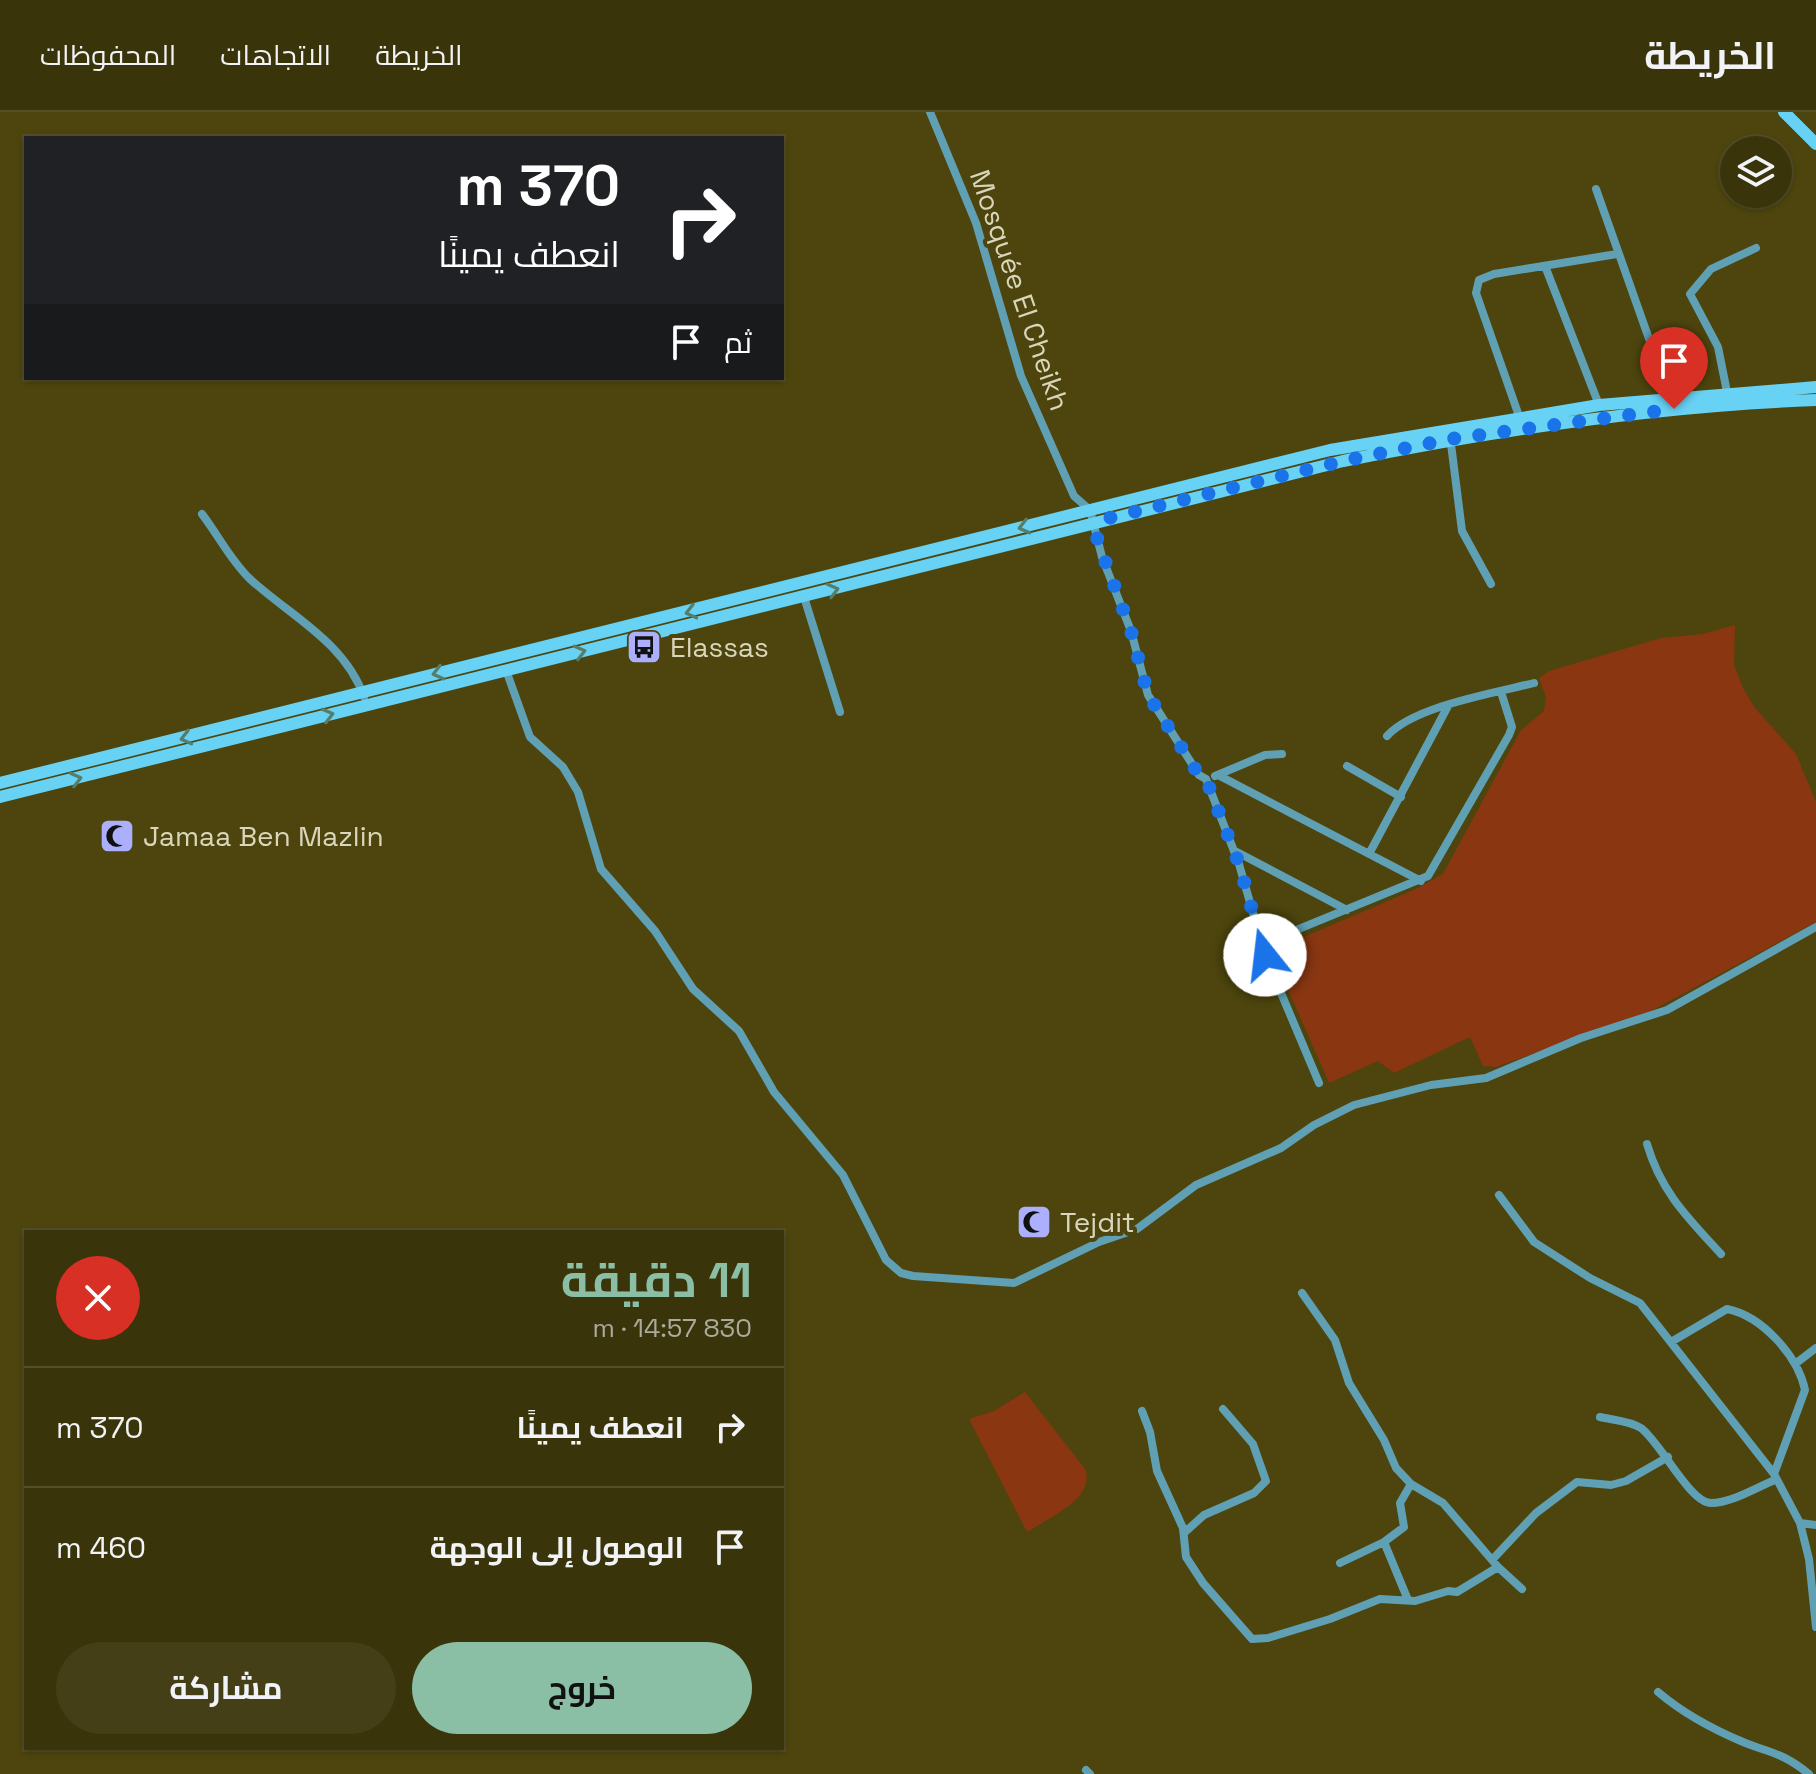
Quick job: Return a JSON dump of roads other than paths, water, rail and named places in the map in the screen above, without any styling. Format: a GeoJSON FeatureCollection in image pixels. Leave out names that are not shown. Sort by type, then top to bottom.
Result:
{"type":"FeatureCollection","features":[{"type":"Feature","properties":{"kind":"main road"},"geometry":{"type":"LineString","coordinates":[[1784,112],[1816,144]]}},
{"type":"Feature","properties":{"kind":"main road"},"geometry":{"type":"LineString","coordinates":[[1450,433],[1672,403],[1727,392],[1816,387]]}},
{"type":"Feature","properties":{"kind":"main road"},"geometry":{"type":"LineString","coordinates":[[0,797],[103,765],[365,699],[740,606],[804,597],[1079,526],[1092,516],[1298,465],[1519,416],[1599,405],[1816,400]]}},
{"type":"Feature","properties":{"kind":"main road"},"geometry":{"type":"LineString","coordinates":[[365,699],[506,670],[1065,516],[1109,518],[1298,465]]}},
{"type":"Feature","properties":{"kind":"main road"},"geometry":{"type":"LineString","coordinates":[[0,783],[103,765]]}},
{"type":"Feature","properties":{"kind":"street","name":"Mosquée El Cheikh"},"geometry":{"type":"LineString","coordinates":[[930,112],[976,223],[1021,376],[1074,496],[1092,516]]}},
{"type":"Feature","properties":{"kind":"street"},"geometry":{"type":"LineString","coordinates":[[1596,189],[1672,403]]}},
{"type":"Feature","properties":{"kind":"street"},"geometry":{"type":"LineString","coordinates":[[1727,392],[1718,347],[1690,294],[1711,269],[1756,248]]}},
{"type":"Feature","properties":{"kind":"street"},"geometry":{"type":"LineString","coordinates":[[1519,416],[1476,285],[1479,280],[1494,274],[1617,254]]}},
{"type":"Feature","properties":{"kind":"street"},"geometry":{"type":"LineString","coordinates":[[1545,266],[1599,405]]}},
{"type":"Feature","properties":{"kind":"street"},"geometry":{"type":"LineString","coordinates":[[1450,433],[1462,531],[1491,584]]}},
{"type":"Feature","properties":{"kind":"street"},"geometry":{"type":"LineString","coordinates":[[1065,516],[1072,508],[1074,496]]}},
{"type":"Feature","properties":{"kind":"street"},"geometry":{"type":"LineString","coordinates":[[202,514],[243,571],[299,615],[338,654],[365,699]]}},
{"type":"Feature","properties":{"kind":"street"},"geometry":{"type":"LineString","coordinates":[[1092,516],[1097,539],[1131,631],[1148,695],[1199,775],[1206,779],[1234,850],[1262,944],[1319,1083]]}},
{"type":"Feature","properties":{"kind":"street"},"geometry":{"type":"LineString","coordinates":[[1097,539],[1109,518]]}},
{"type":"Feature","properties":{"kind":"street"},"geometry":{"type":"LineString","coordinates":[[1079,526],[1097,539]]}},
{"type":"Feature","properties":{"kind":"street"},"geometry":{"type":"LineString","coordinates":[[804,597],[840,712]]}},
{"type":"Feature","properties":{"kind":"street"},"geometry":{"type":"LineString","coordinates":[[506,670],[530,737],[563,767],[578,792],[601,869],[655,931],[693,989],[739,1031],[774,1092],[843,1175],[886,1260],[901,1273],[913,1276],[1014,1283],[1099,1242],[1137,1229],[1196,1185],[1269,1154],[1354,1105],[1431,1085],[1486,1078],[1581,1038],[1667,1010],[1816,927]]}},
{"type":"Feature","properties":{"kind":"street"},"geometry":{"type":"LineString","coordinates":[[1387,736],[1396,726],[1448,706],[1534,683]]}},
{"type":"Feature","properties":{"kind":"street"},"geometry":{"type":"LineString","coordinates":[[1262,944],[1421,881],[1431,871],[1509,735],[1512,727],[1501,692]]}},
{"type":"Feature","properties":{"kind":"street"},"geometry":{"type":"LineString","coordinates":[[1369,854],[1448,706]]}},
{"type":"Feature","properties":{"kind":"street"},"geometry":{"type":"LineString","coordinates":[[1206,779],[1265,755],[1282,754]]}},
{"type":"Feature","properties":{"kind":"street"},"geometry":{"type":"LineString","coordinates":[[1347,766],[1401,797]]}},
{"type":"Feature","properties":{"kind":"street"},"geometry":{"type":"LineString","coordinates":[[1218,775],[1421,881]]}},
{"type":"Feature","properties":{"kind":"street"},"geometry":{"type":"LineString","coordinates":[[1234,850],[1347,910]]}},
{"type":"Feature","properties":{"kind":"street"},"geometry":{"type":"LineString","coordinates":[[1647,1144],[1656,1175],[1671,1198],[1721,1254]]}},
{"type":"Feature","properties":{"kind":"street"},"geometry":{"type":"LineString","coordinates":[[1499,1195],[1534,1242],[1590,1278],[1628,1294],[1640,1303],[1774,1477],[1800,1523],[1809,1559],[1816,1627]]}},
{"type":"Feature","properties":{"kind":"street"},"geometry":{"type":"LineString","coordinates":[[1302,1293],[1335,1340],[1349,1383],[1384,1440],[1387,1453],[1411,1484],[1443,1503],[1495,1564],[1522,1589]]}},
{"type":"Feature","properties":{"kind":"street"},"geometry":{"type":"LineString","coordinates":[[1600,1417],[1637,1425],[1668,1457],[1695,1497],[1709,1503],[1774,1477],[1805,1390],[1795,1364],[1755,1321],[1727,1309],[1671,1342]]}},
{"type":"Feature","properties":{"kind":"street"},"geometry":{"type":"LineString","coordinates":[[1795,1364],[1816,1348]]}},
{"type":"Feature","properties":{"kind":"street"},"geometry":{"type":"LineString","coordinates":[[1184,1533],[1204,1515],[1254,1493],[1266,1481],[1253,1444],[1223,1409]]}},
{"type":"Feature","properties":{"kind":"street"},"geometry":{"type":"LineString","coordinates":[[1142,1411],[1157,1471],[1184,1533],[1186,1557],[1192,1569],[1252,1639],[1268,1638],[1330,1619],[1380,1599],[1408,1600],[1457,1592],[1495,1564],[1536,1513],[1577,1482],[1611,1485],[1626,1481],[1668,1457]]}},
{"type":"Feature","properties":{"kind":"street"},"geometry":{"type":"LineString","coordinates":[[1340,1563],[1384,1542],[1404,1527],[1400,1503],[1411,1484]]}},
{"type":"Feature","properties":{"kind":"street"},"geometry":{"type":"LineString","coordinates":[[1800,1523],[1816,1525]]}},
{"type":"Feature","properties":{"kind":"street"},"geometry":{"type":"LineString","coordinates":[[1384,1542],[1408,1600]]}},
{"type":"Feature","properties":{"kind":"street"},"geometry":{"type":"LineString","coordinates":[[1658,1692],[1705,1725],[1784,1755],[1809,1774]]}},
{"type":"Feature","properties":{"kind":"place","name":"Elassas"},"geometry":{"type":"Point","coordinates":[644,647]}},
{"type":"Feature","properties":{"kind":"place","name":"Jamaa Ben Mazlin"},"geometry":{"type":"Point","coordinates":[117,836]}},
{"type":"Feature","properties":{"kind":"place","name":"Tejdit"},"geometry":{"type":"Point","coordinates":[1034,1222]}}]}
